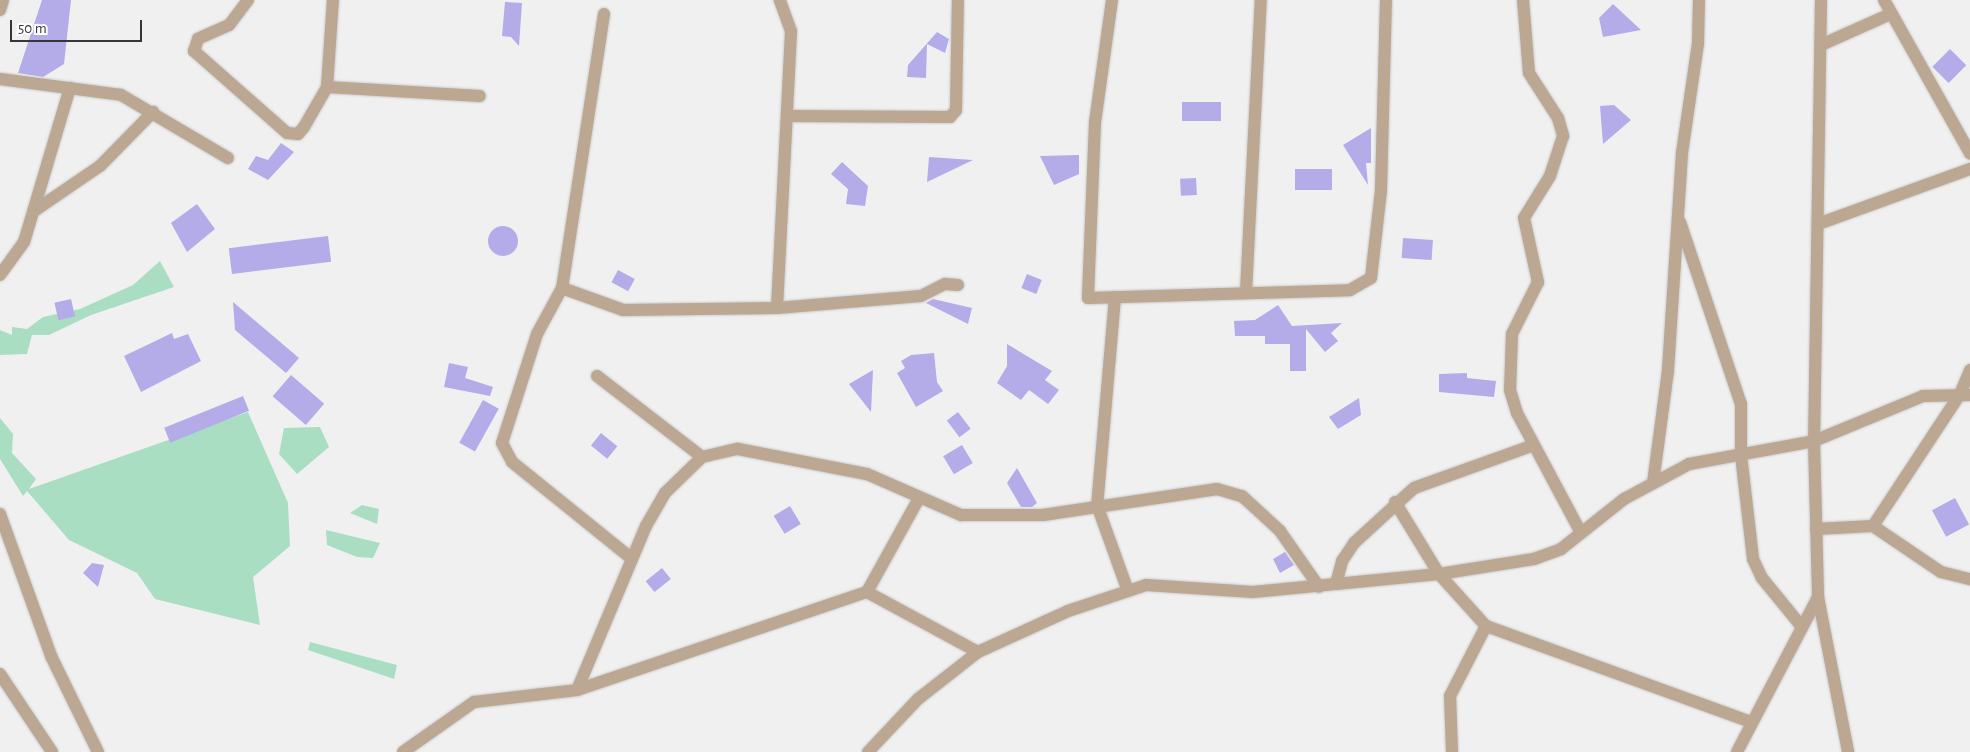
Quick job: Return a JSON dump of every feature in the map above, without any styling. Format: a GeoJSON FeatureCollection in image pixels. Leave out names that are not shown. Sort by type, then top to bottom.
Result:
{"type":"FeatureCollection","features":[{"type":"Feature","properties":{"kind":"street"},"geometry":{"type":"LineString","coordinates":[[0,10],[3,0]]}},
{"type":"Feature","properties":{"kind":"street"},"geometry":{"type":"LineString","coordinates":[[248,0],[229,25],[198,39],[194,51],[293,135],[316,112],[326,87],[333,0]]}},
{"type":"Feature","properties":{"kind":"street"},"geometry":{"type":"LineString","coordinates":[[778,308],[790,116],[792,30],[780,0]]}},
{"type":"Feature","properties":{"kind":"street"},"geometry":{"type":"LineString","coordinates":[[790,116],[950,117],[956,110],[958,0]]}},
{"type":"Feature","properties":{"kind":"street"},"geometry":{"type":"LineString","coordinates":[[1112,0],[1095,122],[1088,298],[1350,290],[1375,270],[1386,0]]}},
{"type":"Feature","properties":{"kind":"street"},"geometry":{"type":"LineString","coordinates":[[1246,292],[1260,0]]}},
{"type":"Feature","properties":{"kind":"street"},"geometry":{"type":"LineString","coordinates":[[1523,0],[1529,73],[1558,118],[1563,136],[1550,176],[1524,218],[1538,282],[1512,334],[1510,390],[1534,445],[1581,533]]}},
{"type":"Feature","properties":{"kind":"street"},"geometry":{"type":"LineString","coordinates":[[1653,483],[1668,370],[1678,215],[1699,0]]}},
{"type":"Feature","properties":{"kind":"street"},"geometry":{"type":"LineString","coordinates":[[1821,0],[1814,441],[1818,597],[1848,752]]}},
{"type":"Feature","properties":{"kind":"street"},"geometry":{"type":"LineString","coordinates":[[1884,0],[1888,15],[1970,153]]}},
{"type":"Feature","properties":{"kind":"street"},"geometry":{"type":"LineString","coordinates":[[604,14],[562,288],[537,334],[502,443],[512,462],[632,559]]}},
{"type":"Feature","properties":{"kind":"street"},"geometry":{"type":"LineString","coordinates":[[1821,45],[1888,15]]}},
{"type":"Feature","properties":{"kind":"street"},"geometry":{"type":"LineString","coordinates":[[0,79],[121,96],[153,112],[228,158]]}},
{"type":"Feature","properties":{"kind":"street"},"geometry":{"type":"LineString","coordinates":[[326,87],[480,96]]}},
{"type":"Feature","properties":{"kind":"street"},"geometry":{"type":"LineString","coordinates":[[0,275],[24,242],[70,88]]}},
{"type":"Feature","properties":{"kind":"street"},"geometry":{"type":"LineString","coordinates":[[34,211],[100,166],[153,112]]}},
{"type":"Feature","properties":{"kind":"street"},"geometry":{"type":"LineString","coordinates":[[1818,224],[1970,169]]}},
{"type":"Feature","properties":{"kind":"street"},"geometry":{"type":"LineString","coordinates":[[1678,215],[1741,404],[1741,454],[1753,559],[1762,578],[1802,627]]}},
{"type":"Feature","properties":{"kind":"street"},"geometry":{"type":"LineString","coordinates":[[562,288],[623,310],[778,308],[921,296],[944,284],[958,285]]}},
{"type":"Feature","properties":{"kind":"street"},"geometry":{"type":"LineString","coordinates":[[1114,297],[1097,506],[1128,591]]}},
{"type":"Feature","properties":{"kind":"street"},"geometry":{"type":"LineString","coordinates":[[1873,526],[1965,395],[1970,370]]}},
{"type":"Feature","properties":{"kind":"street"},"geometry":{"type":"LineString","coordinates":[[597,376],[702,457]]}},
{"type":"Feature","properties":{"kind":"street"},"geometry":{"type":"LineString","coordinates":[[868,752],[918,699],[978,652],[1068,611],[1146,585],[1253,592],[1439,574],[1534,559],[1561,549],[1601,514],[1689,464],[1814,441],[1898,402],[1923,396],[1965,395]]}},
{"type":"Feature","properties":{"kind":"street"},"geometry":{"type":"LineString","coordinates":[[1336,584],[1342,561],[1354,543],[1395,502],[1438,478],[1534,445]]}},
{"type":"Feature","properties":{"kind":"street"},"geometry":{"type":"LineString","coordinates":[[577,690],[632,559],[665,493],[702,457],[738,449],[832,464],[866,474],[946,512],[1008,519],[1217,489],[1242,496],[1280,531],[1319,587]]}},
{"type":"Feature","properties":{"kind":"street"},"geometry":{"type":"LineString","coordinates":[[403,752],[474,702],[577,690],[867,592],[918,500]]}},
{"type":"Feature","properties":{"kind":"street"},"geometry":{"type":"LineString","coordinates":[[1395,502],[1439,574],[1486,626],[1751,722]]}},
{"type":"Feature","properties":{"kind":"street"},"geometry":{"type":"LineString","coordinates":[[0,514],[51,656],[98,752]]}},
{"type":"Feature","properties":{"kind":"street"},"geometry":{"type":"LineString","coordinates":[[1816,529],[1873,526],[1941,572],[1970,579]]}},
{"type":"Feature","properties":{"kind":"street"},"geometry":{"type":"LineString","coordinates":[[867,592],[978,652]]}},
{"type":"Feature","properties":{"kind":"street"},"geometry":{"type":"LineString","coordinates":[[1737,752],[1818,597]]}},
{"type":"Feature","properties":{"kind":"street"},"geometry":{"type":"LineString","coordinates":[[1452,752],[1450,696],[1486,626]]}},
{"type":"Feature","properties":{"kind":"street"},"geometry":{"type":"LineString","coordinates":[[0,674],[52,752]]}},
{"type":"Feature","properties":{"kind":"green space"},"geometry":{"type":"Polygon","coordinates":[[[160,261],[174,287],[91,315],[49,335],[32,335],[27,354],[0,355],[0,330],[12,335],[12,327],[27,329],[43,317],[80,309],[133,285],[160,261]]]}},
{"type":"Feature","properties":{"kind":"green space"},"geometry":{"type":"Polygon","coordinates":[[[248,412],[288,503],[290,546],[253,577],[260,625],[155,599],[137,573],[69,540],[27,491],[23,496],[0,459],[0,418],[13,434],[12,453],[36,479],[29,489],[248,412]]]}},
{"type":"Feature","properties":{"kind":"green space"},"geometry":{"type":"Polygon","coordinates":[[[320,427],[329,447],[297,474],[279,454],[284,428],[320,427]]]}},
{"type":"Feature","properties":{"kind":"green space"},"geometry":{"type":"Polygon","coordinates":[[[362,505],[379,509],[377,524],[350,513],[362,505]]]}},
{"type":"Feature","properties":{"kind":"green space"},"geometry":{"type":"Polygon","coordinates":[[[326,530],[380,543],[373,558],[357,557],[327,545],[326,530]]]}},
{"type":"Feature","properties":{"kind":"green space"},"geometry":{"type":"Polygon","coordinates":[[[310,642],[397,665],[394,679],[308,650],[310,642]]]}},
{"type":"Feature","properties":{"kind":"building"},"geometry":{"type":"Polygon","coordinates":[[[42,0],[71,0],[64,64],[43,77],[18,73],[42,0]]]}},
{"type":"Feature","properties":{"kind":"building"},"geometry":{"type":"Polygon","coordinates":[[[505,2],[522,3],[519,46],[511,37],[502,36],[505,2]]]}},
{"type":"Feature","properties":{"kind":"building"},"geometry":{"type":"Polygon","coordinates":[[[1613,4],[1641,30],[1603,37],[1599,18],[1613,4]]]}},
{"type":"Feature","properties":{"kind":"building"},"geometry":{"type":"Polygon","coordinates":[[[937,32],[949,39],[945,53],[927,44],[926,78],[907,77],[908,65],[937,32]]]}},
{"type":"Feature","properties":{"kind":"building"},"geometry":{"type":"Polygon","coordinates":[[[1950,49],[1966,65],[1949,83],[1932,67],[1950,49]]]}},
{"type":"Feature","properties":{"kind":"building"},"geometry":{"type":"Polygon","coordinates":[[[1182,102],[1221,102],[1221,121],[1182,121],[1182,102]]]}},
{"type":"Feature","properties":{"kind":"building"},"geometry":{"type":"Polygon","coordinates":[[[1614,105],[1631,120],[1603,144],[1600,106],[1614,105]]]}},
{"type":"Feature","properties":{"kind":"building"},"geometry":{"type":"Polygon","coordinates":[[[1371,128],[1371,163],[1366,163],[1368,185],[1343,145],[1371,128]]]}},
{"type":"Feature","properties":{"kind":"building"},"geometry":{"type":"Polygon","coordinates":[[[281,143],[294,152],[268,180],[248,169],[256,156],[268,160],[281,143]]]}},
{"type":"Feature","properties":{"kind":"building"},"geometry":{"type":"Polygon","coordinates":[[[1079,155],[1079,174],[1054,185],[1040,156],[1079,155]]]}},
{"type":"Feature","properties":{"kind":"building"},"geometry":{"type":"Polygon","coordinates":[[[929,157],[973,160],[927,182],[929,157]]]}},
{"type":"Feature","properties":{"kind":"building"},"geometry":{"type":"Polygon","coordinates":[[[842,162],[868,186],[865,206],[846,204],[848,189],[831,174],[842,162]]]}},
{"type":"Feature","properties":{"kind":"building"},"geometry":{"type":"Polygon","coordinates":[[[1295,169],[1332,169],[1332,190],[1295,190],[1295,169]]]}},
{"type":"Feature","properties":{"kind":"building"},"geometry":{"type":"Polygon","coordinates":[[[1196,178],[1197,195],[1181,196],[1180,179],[1196,178]]]}},
{"type":"Feature","properties":{"kind":"building"},"geometry":{"type":"Polygon","coordinates":[[[197,204],[215,229],[187,252],[171,223],[197,204]]]}},
{"type":"Feature","properties":{"kind":"building"},"geometry":{"type":"Polygon","coordinates":[[[503,226],[513,231],[518,241],[513,251],[503,256],[493,251],[488,241],[493,231],[503,226]]]}},
{"type":"Feature","properties":{"kind":"building"},"geometry":{"type":"Polygon","coordinates":[[[328,236],[331,262],[232,274],[229,248],[328,236]]]}},
{"type":"Feature","properties":{"kind":"building"},"geometry":{"type":"Polygon","coordinates":[[[1403,238],[1433,240],[1432,260],[1402,258],[1403,238]]]}},
{"type":"Feature","properties":{"kind":"building"},"geometry":{"type":"Polygon","coordinates":[[[618,270],[635,279],[628,291],[611,282],[618,270]]]}},
{"type":"Feature","properties":{"kind":"building"},"geometry":{"type":"Polygon","coordinates":[[[1027,274],[1042,280],[1036,294],[1021,288],[1027,274]]]}},
{"type":"Feature","properties":{"kind":"building"},"geometry":{"type":"Polygon","coordinates":[[[71,299],[75,317],[58,320],[54,303],[71,299]]]}},
{"type":"Feature","properties":{"kind":"building"},"geometry":{"type":"Polygon","coordinates":[[[933,299],[972,308],[968,324],[926,303],[933,299]]]}},
{"type":"Feature","properties":{"kind":"building"},"geometry":{"type":"Polygon","coordinates":[[[233,302],[299,358],[286,373],[235,330],[233,302]]]}},
{"type":"Feature","properties":{"kind":"building"},"geometry":{"type":"Polygon","coordinates":[[[1278,305],[1292,326],[1342,323],[1331,333],[1338,341],[1325,352],[1306,329],[1306,371],[1290,371],[1290,344],[1265,344],[1265,336],[1235,336],[1234,321],[1255,320],[1278,305]]]}},
{"type":"Feature","properties":{"kind":"building"},"geometry":{"type":"Polygon","coordinates":[[[172,333],[174,339],[188,334],[201,361],[141,392],[124,356],[172,333]]]}},
{"type":"Feature","properties":{"kind":"building"},"geometry":{"type":"Polygon","coordinates":[[[1007,344],[1052,371],[1045,380],[1059,390],[1048,404],[1029,390],[1021,400],[997,383],[1007,366],[1007,344]]]}},
{"type":"Feature","properties":{"kind":"building"},"geometry":{"type":"Polygon","coordinates":[[[934,353],[937,382],[943,391],[916,407],[897,373],[905,368],[901,361],[911,355],[934,353]]]}},
{"type":"Feature","properties":{"kind":"building"},"geometry":{"type":"Polygon","coordinates":[[[449,363],[468,367],[465,378],[493,387],[490,396],[444,387],[449,363]]]}},
{"type":"Feature","properties":{"kind":"building"},"geometry":{"type":"Polygon","coordinates":[[[873,370],[871,412],[849,384],[873,370]]]}},
{"type":"Feature","properties":{"kind":"building"},"geometry":{"type":"Polygon","coordinates":[[[1467,373],[1467,378],[1496,381],[1494,397],[1439,392],[1439,374],[1467,373]]]}},
{"type":"Feature","properties":{"kind":"building"},"geometry":{"type":"Polygon","coordinates":[[[291,375],[324,404],[306,425],[273,396],[291,375]]]}},
{"type":"Feature","properties":{"kind":"building"},"geometry":{"type":"Polygon","coordinates":[[[243,396],[249,411],[170,443],[164,428],[243,396]]]}},
{"type":"Feature","properties":{"kind":"building"},"geometry":{"type":"Polygon","coordinates":[[[1359,398],[1361,415],[1338,429],[1329,417],[1359,398]]]}},
{"type":"Feature","properties":{"kind":"building"},"geometry":{"type":"Polygon","coordinates":[[[483,400],[499,409],[475,452],[459,443],[483,400]]]}},
{"type":"Feature","properties":{"kind":"building"},"geometry":{"type":"Polygon","coordinates":[[[958,412],[971,429],[959,437],[947,420],[958,412]]]}},
{"type":"Feature","properties":{"kind":"building"},"geometry":{"type":"Polygon","coordinates":[[[601,433],[617,446],[607,459],[591,445],[601,433]]]}},
{"type":"Feature","properties":{"kind":"building"},"geometry":{"type":"Polygon","coordinates":[[[962,445],[973,463],[954,474],[943,456],[962,445]]]}},
{"type":"Feature","properties":{"kind":"building"},"geometry":{"type":"Polygon","coordinates":[[[1017,468],[1037,503],[1032,507],[1021,507],[1007,483],[1017,468]]]}},
{"type":"Feature","properties":{"kind":"building"},"geometry":{"type":"Polygon","coordinates":[[[1955,498],[1969,524],[1946,537],[1932,510],[1955,498]]]}},
{"type":"Feature","properties":{"kind":"building"},"geometry":{"type":"Polygon","coordinates":[[[790,506],[801,524],[785,534],[774,516],[790,506]]]}},
{"type":"Feature","properties":{"kind":"building"},"geometry":{"type":"Polygon","coordinates":[[[1285,552],[1294,565],[1280,573],[1273,559],[1285,552]]]}},
{"type":"Feature","properties":{"kind":"building"},"geometry":{"type":"Polygon","coordinates":[[[92,563],[104,565],[98,587],[83,573],[92,563]]]}},
{"type":"Feature","properties":{"kind":"building"},"geometry":{"type":"Polygon","coordinates":[[[662,568],[671,579],[654,592],[646,581],[662,568]]]}}]}
